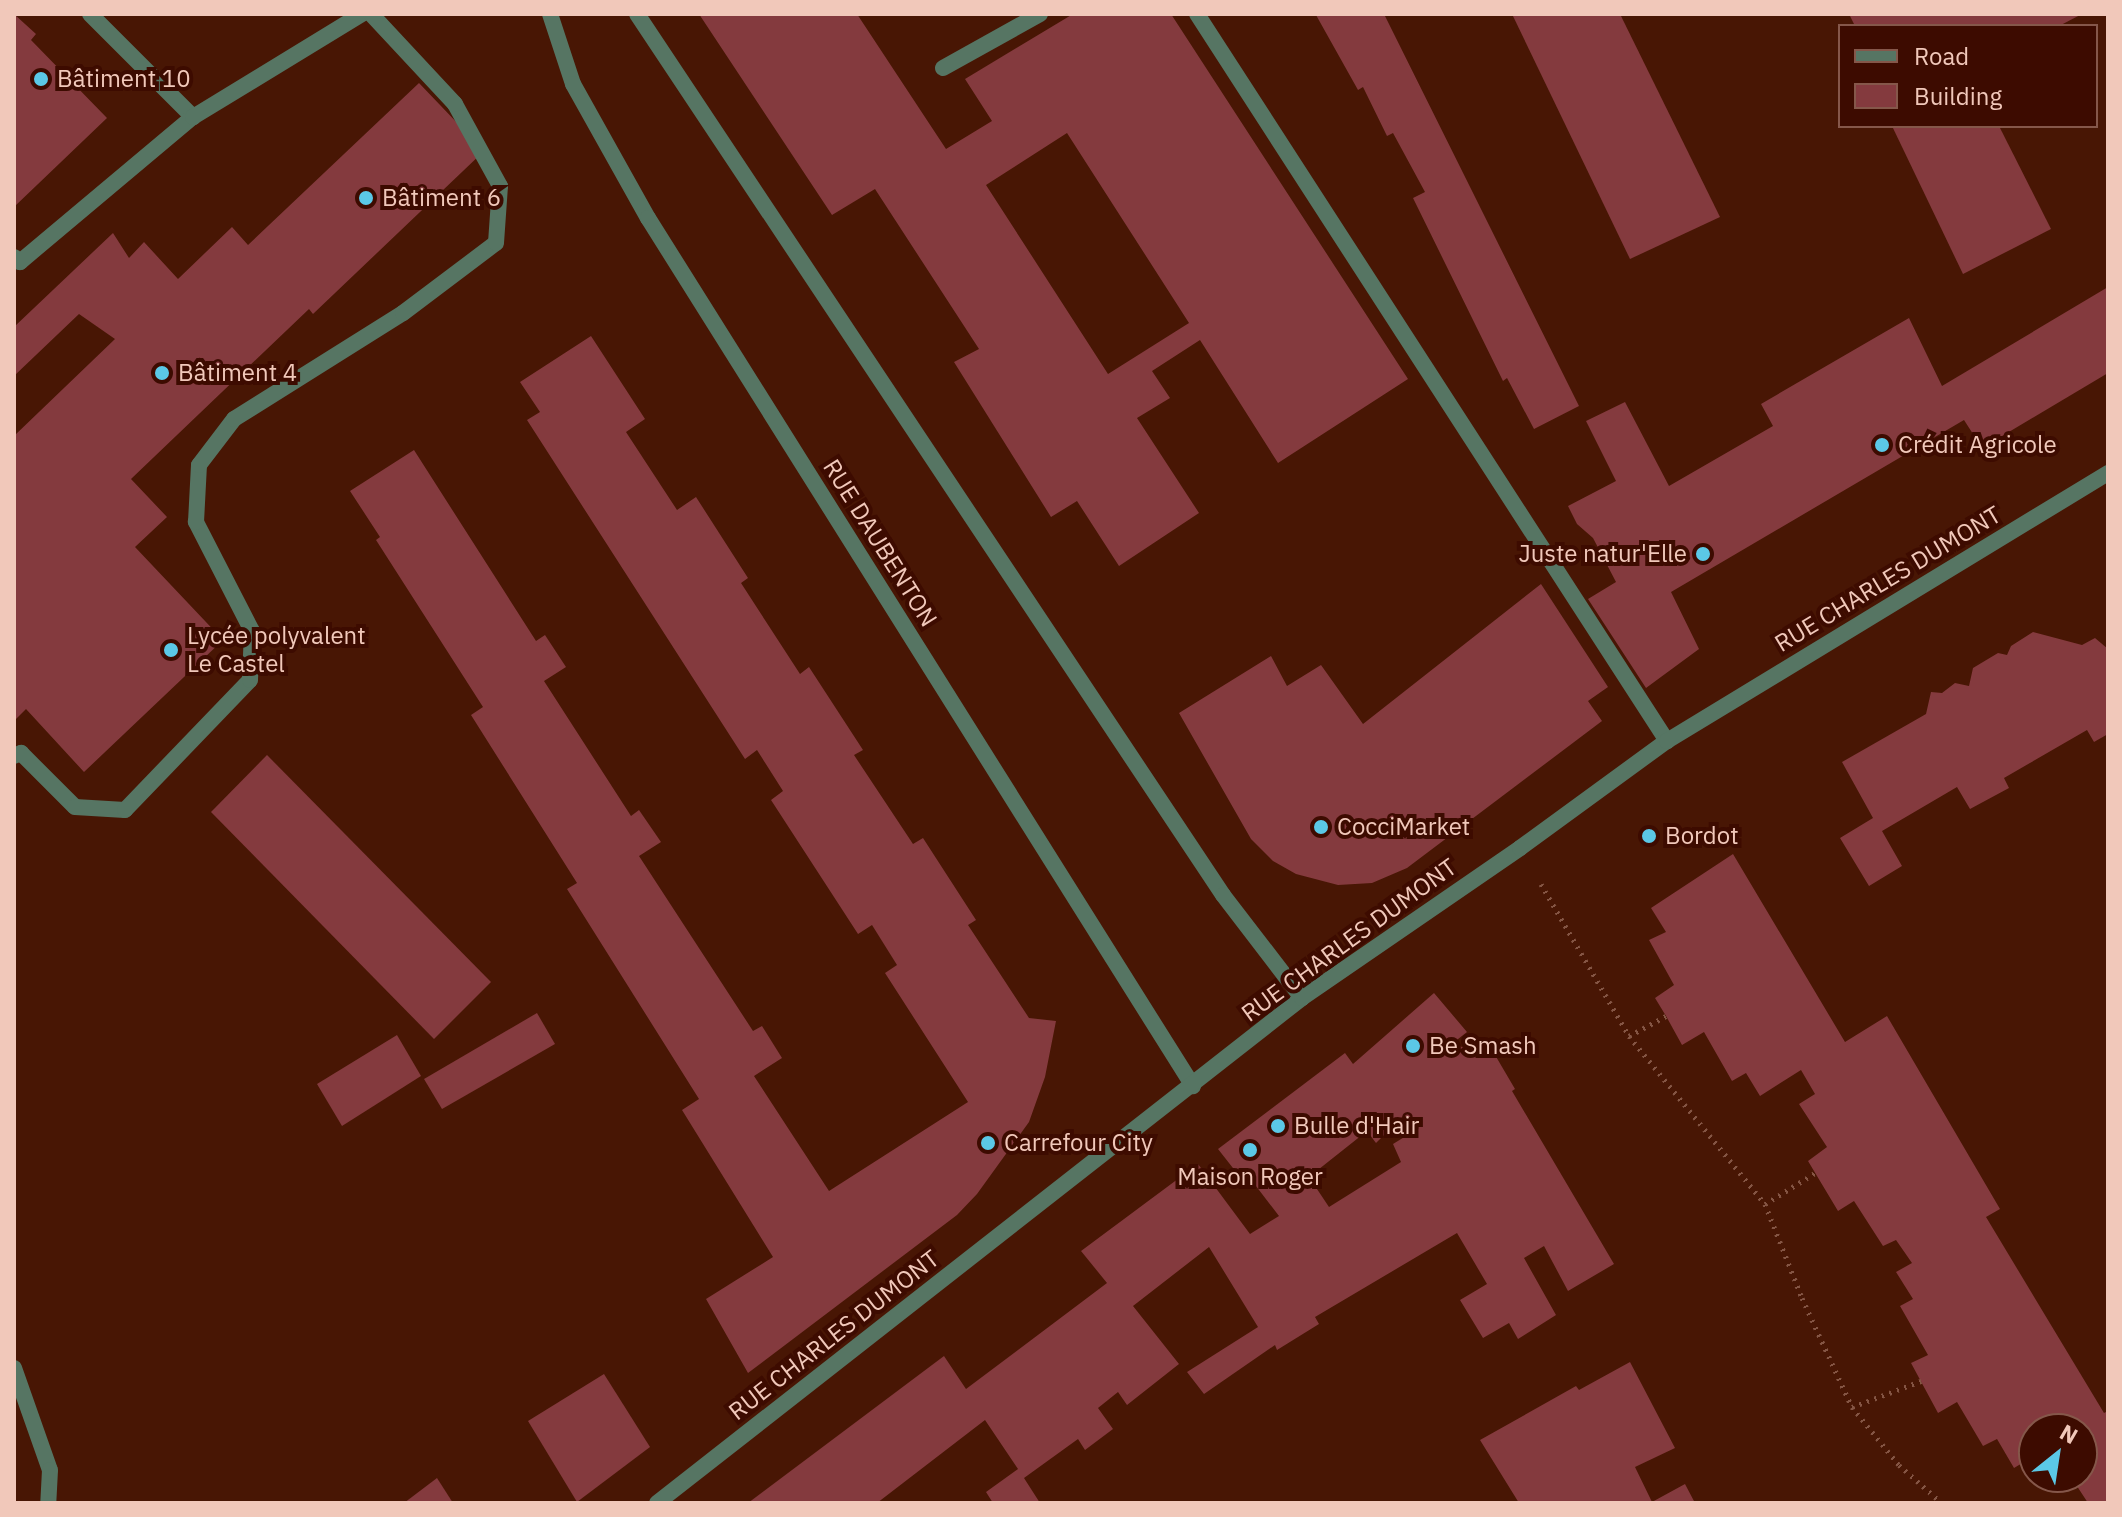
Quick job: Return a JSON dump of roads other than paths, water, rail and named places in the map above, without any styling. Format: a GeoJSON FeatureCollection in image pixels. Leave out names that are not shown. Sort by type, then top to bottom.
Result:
{"type":"FeatureCollection","features":[{"type":"Feature","properties":{"kind":"street"},"geometry":{"type":"LineString","coordinates":[[90,14],[193,117]]}},
{"type":"Feature","properties":{"kind":"street"},"geometry":{"type":"LineString","coordinates":[[14,257],[20,262],[193,117],[362,14]]}},
{"type":"Feature","properties":{"kind":"street"},"geometry":{"type":"LineString","coordinates":[[14,756],[21,753],[75,807],[125,810],[250,680],[252,631],[196,522],[199,465],[234,419],[403,313],[496,243],[500,186],[455,104],[371,14]]}},
{"type":"Feature","properties":{"kind":"street","name":"RUE DAUBENTON"},"geometry":{"type":"LineString","coordinates":[[550,14],[573,84],[648,218],[1193,1086]]}},
{"type":"Feature","properties":{"kind":"street"},"geometry":{"type":"LineString","coordinates":[[637,14],[1223,895],[1302,998]]}},
{"type":"Feature","properties":{"kind":"street"},"geometry":{"type":"LineString","coordinates":[[943,68],[1040,14]]}},
{"type":"Feature","properties":{"kind":"street"},"geometry":{"type":"LineString","coordinates":[[1197,14],[1667,741]]}},
{"type":"Feature","properties":{"kind":"street","name":"RUE CHARLES DUMONT"},"geometry":{"type":"LineString","coordinates":[[657,1503],[1302,998],[1520,848],[1667,741],[2108,473]]}},
{"type":"Feature","properties":{"kind":"street"},"geometry":{"type":"LineString","coordinates":[[14,1368],[50,1470],[48,1503]]}},
{"type":"Feature","properties":{"kind":"place","name":"Bâtiment 10"},"geometry":{"type":"Point","coordinates":[41,79]}},
{"type":"Feature","properties":{"kind":"place","name":"Bâtiment 6"},"geometry":{"type":"Point","coordinates":[366,198]}},
{"type":"Feature","properties":{"kind":"place","name":"Bâtiment 4"},"geometry":{"type":"Point","coordinates":[162,373]}},
{"type":"Feature","properties":{"kind":"place","name":"Crédit Agricole"},"geometry":{"type":"Point","coordinates":[1882,445]}},
{"type":"Feature","properties":{"kind":"place","name":"Juste natur'Elle"},"geometry":{"type":"Point","coordinates":[1703,554]}},
{"type":"Feature","properties":{"kind":"place","name":"Lycée polyvalent Le Castel"},"geometry":{"type":"Point","coordinates":[171,650]}},
{"type":"Feature","properties":{"kind":"place","name":"CocciMarket"},"geometry":{"type":"Point","coordinates":[1321,827]}},
{"type":"Feature","properties":{"kind":"place","name":"Bordot"},"geometry":{"type":"Point","coordinates":[1649,836]}},
{"type":"Feature","properties":{"kind":"place","name":"Be Smash"},"geometry":{"type":"Point","coordinates":[1413,1046]}},
{"type":"Feature","properties":{"kind":"place","name":"Bulle d'Hair"},"geometry":{"type":"Point","coordinates":[1278,1126]}},
{"type":"Feature","properties":{"kind":"place","name":"Carrefour City"},"geometry":{"type":"Point","coordinates":[988,1143]}},
{"type":"Feature","properties":{"kind":"place","name":"Maison Roger"},"geometry":{"type":"Point","coordinates":[1250,1150]}}]}
